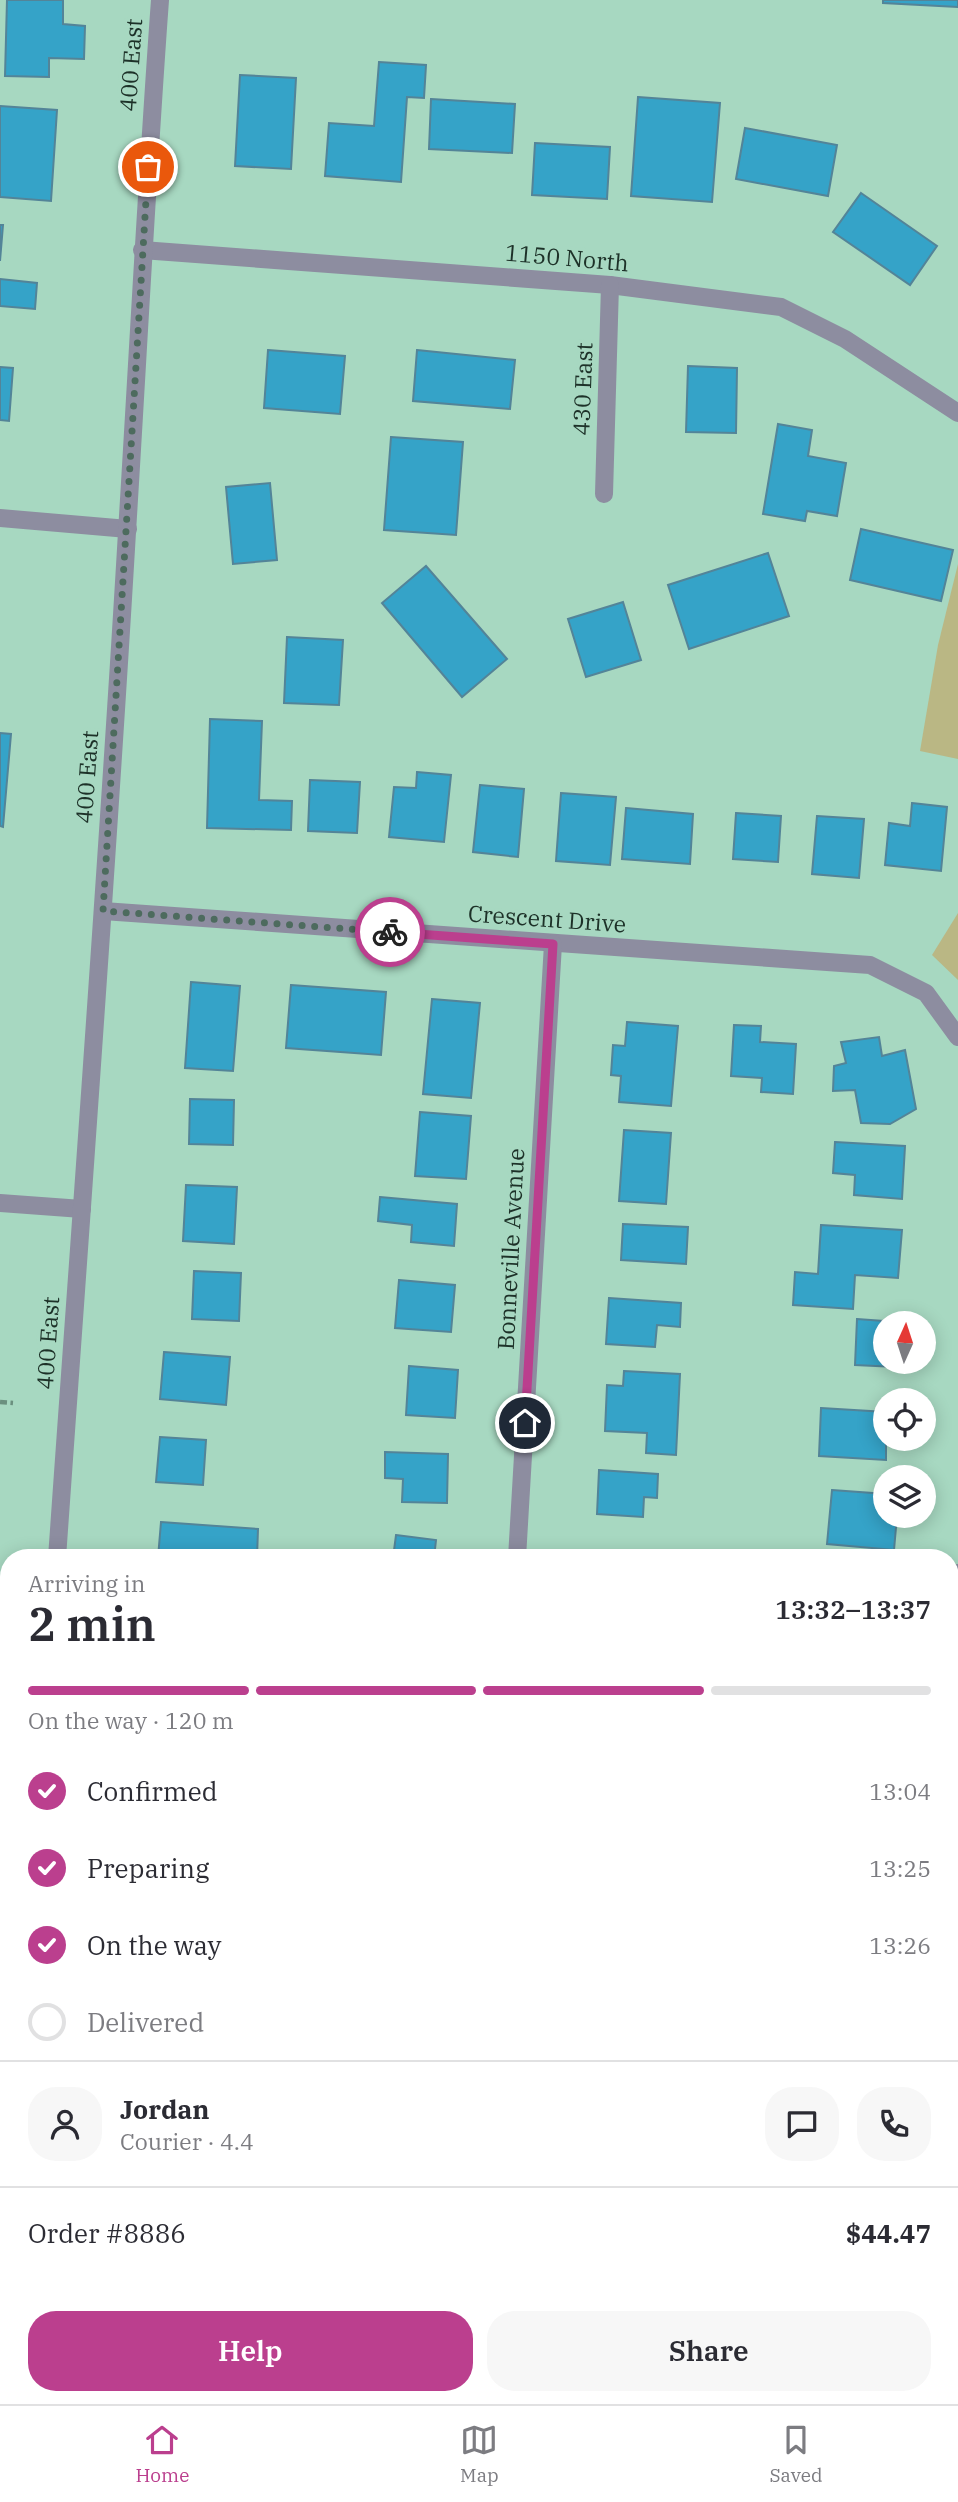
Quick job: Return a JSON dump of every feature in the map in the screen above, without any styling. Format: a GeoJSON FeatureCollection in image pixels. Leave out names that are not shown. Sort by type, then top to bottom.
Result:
{"type":"FeatureCollection","features":[{"type":"Feature","properties":{"kind":"street","name":"400 East"},"geometry":{"type":"LineString","coordinates":[[58,1549],[103,911],[128,529],[142,250],[160,0]]}},
{"type":"Feature","properties":{"kind":"street","name":"1150 North"},"geometry":{"type":"LineString","coordinates":[[142,250],[610,285],[781,307],[845,339],[958,413]]}},
{"type":"Feature","properties":{"kind":"street","name":"430 East"},"geometry":{"type":"LineString","coordinates":[[604,494],[610,285]]}},
{"type":"Feature","properties":{"kind":"street"},"geometry":{"type":"LineString","coordinates":[[0,518],[128,529]]}},
{"type":"Feature","properties":{"kind":"street","name":"Crescent Drive"},"geometry":{"type":"LineString","coordinates":[[103,911],[870,965],[926,993],[958,1037]]}},
{"type":"Feature","properties":{"kind":"street","name":"Bonneville Avenue"},"geometry":{"type":"LineString","coordinates":[[518,1549],[553,944]]}},
{"type":"Feature","properties":{"kind":"street"},"geometry":{"type":"LineString","coordinates":[[0,1203],[82,1209]]}},
{"type":"Feature","properties":{"kind":"path"},"geometry":{"type":"LineString","coordinates":[[0,1402],[13,1403]]}},
{"type":"Feature","properties":{"kind":"shaded area"},"geometry":{"type":"Polygon","coordinates":[[[958,564],[958,759],[920,751],[938,645],[958,564]]]}},
{"type":"Feature","properties":{"kind":"shaded area"},"geometry":{"type":"Polygon","coordinates":[[[958,913],[958,980],[932,955],[958,913]]]}},
{"type":"Feature","properties":{"kind":"building"},"geometry":{"type":"Polygon","coordinates":[[[7,0],[63,0],[63,24],[85,26],[84,59],[49,58],[49,77],[5,76],[7,0]]]}},
{"type":"Feature","properties":{"kind":"building"},"geometry":{"type":"Polygon","coordinates":[[[883,0],[958,0],[958,7],[883,3],[883,0]]]}},
{"type":"Feature","properties":{"kind":"building"},"geometry":{"type":"Polygon","coordinates":[[[379,62],[426,65],[424,98],[407,97],[401,182],[325,176],[329,123],[374,126],[379,62]]]}},
{"type":"Feature","properties":{"kind":"building"},"geometry":{"type":"Polygon","coordinates":[[[240,75],[296,78],[291,169],[235,166],[240,75]]]}},
{"type":"Feature","properties":{"kind":"building"},"geometry":{"type":"Polygon","coordinates":[[[638,97],[720,103],[712,202],[631,196],[638,97]]]}},
{"type":"Feature","properties":{"kind":"building"},"geometry":{"type":"Polygon","coordinates":[[[431,99],[515,104],[512,153],[429,149],[431,99]]]}},
{"type":"Feature","properties":{"kind":"building"},"geometry":{"type":"Polygon","coordinates":[[[0,106],[57,110],[51,201],[0,197],[0,106]]]}},
{"type":"Feature","properties":{"kind":"building"},"geometry":{"type":"Polygon","coordinates":[[[745,128],[837,145],[828,196],[736,179],[745,128]]]}},
{"type":"Feature","properties":{"kind":"building"},"geometry":{"type":"Polygon","coordinates":[[[535,143],[610,147],[607,199],[532,195],[535,143]]]}},
{"type":"Feature","properties":{"kind":"building"},"geometry":{"type":"Polygon","coordinates":[[[861,193],[937,246],[910,285],[833,232],[861,193]]]}},
{"type":"Feature","properties":{"kind":"building"},"geometry":{"type":"Polygon","coordinates":[[[0,225],[3,225],[0,261],[0,225]]]}},
{"type":"Feature","properties":{"kind":"building"},"geometry":{"type":"Polygon","coordinates":[[[0,279],[37,283],[35,309],[0,306],[0,279]]]}},
{"type":"Feature","properties":{"kind":"building"},"geometry":{"type":"Polygon","coordinates":[[[268,350],[345,356],[340,414],[264,408],[268,350]]]}},
{"type":"Feature","properties":{"kind":"building"},"geometry":{"type":"Polygon","coordinates":[[[417,350],[515,360],[510,409],[413,401],[417,350]]]}},
{"type":"Feature","properties":{"kind":"building"},"geometry":{"type":"Polygon","coordinates":[[[688,366],[737,368],[736,433],[686,432],[688,366]]]}},
{"type":"Feature","properties":{"kind":"building"},"geometry":{"type":"Polygon","coordinates":[[[0,367],[13,368],[9,421],[0,420],[0,367]]]}},
{"type":"Feature","properties":{"kind":"building"},"geometry":{"type":"Polygon","coordinates":[[[778,424],[812,430],[808,456],[846,463],[837,516],[807,511],[805,521],[763,514],[778,424]]]}},
{"type":"Feature","properties":{"kind":"building"},"geometry":{"type":"Polygon","coordinates":[[[391,437],[463,442],[456,535],[384,530],[391,437]]]}},
{"type":"Feature","properties":{"kind":"building"},"geometry":{"type":"Polygon","coordinates":[[[270,483],[277,560],[233,564],[226,487],[270,483]]]}},
{"type":"Feature","properties":{"kind":"building"},"geometry":{"type":"Polygon","coordinates":[[[861,529],[953,550],[941,601],[850,580],[861,529]]]}},
{"type":"Feature","properties":{"kind":"building"},"geometry":{"type":"Polygon","coordinates":[[[768,553],[789,616],[689,649],[668,585],[768,553]]]}},
{"type":"Feature","properties":{"kind":"building"},"geometry":{"type":"Polygon","coordinates":[[[426,566],[507,659],[462,697],[382,603],[426,566]]]}},
{"type":"Feature","properties":{"kind":"building"},"geometry":{"type":"Polygon","coordinates":[[[623,602],[641,660],[586,677],[568,619],[623,602]]]}},
{"type":"Feature","properties":{"kind":"building"},"geometry":{"type":"Polygon","coordinates":[[[287,637],[343,640],[339,705],[284,703],[287,637]]]}},
{"type":"Feature","properties":{"kind":"building"},"geometry":{"type":"Polygon","coordinates":[[[210,719],[262,721],[259,800],[292,801],[291,830],[207,828],[210,719]]]}},
{"type":"Feature","properties":{"kind":"building"},"geometry":{"type":"Polygon","coordinates":[[[0,733],[11,734],[3,827],[0,826],[0,733]]]}},
{"type":"Feature","properties":{"kind":"building"},"geometry":{"type":"Polygon","coordinates":[[[417,772],[451,775],[444,842],[389,837],[394,787],[416,788],[417,772]]]}},
{"type":"Feature","properties":{"kind":"building"},"geometry":{"type":"Polygon","coordinates":[[[310,780],[360,782],[357,833],[308,831],[310,780]]]}},
{"type":"Feature","properties":{"kind":"building"},"geometry":{"type":"Polygon","coordinates":[[[480,785],[524,789],[518,857],[473,852],[480,785]]]}},
{"type":"Feature","properties":{"kind":"building"},"geometry":{"type":"Polygon","coordinates":[[[561,793],[616,797],[610,865],[556,861],[561,793]]]}},
{"type":"Feature","properties":{"kind":"building"},"geometry":{"type":"Polygon","coordinates":[[[912,803],[947,807],[941,871],[885,865],[889,823],[910,826],[912,803]]]}},
{"type":"Feature","properties":{"kind":"building"},"geometry":{"type":"Polygon","coordinates":[[[626,808],[693,814],[690,864],[622,859],[626,808]]]}},
{"type":"Feature","properties":{"kind":"building"},"geometry":{"type":"Polygon","coordinates":[[[736,813],[781,816],[778,862],[733,859],[736,813]]]}},
{"type":"Feature","properties":{"kind":"building"},"geometry":{"type":"Polygon","coordinates":[[[817,816],[864,819],[859,878],[812,874],[817,816]]]}},
{"type":"Feature","properties":{"kind":"building"},"geometry":{"type":"Polygon","coordinates":[[[191,982],[240,986],[233,1071],[185,1068],[191,982]]]}},
{"type":"Feature","properties":{"kind":"building"},"geometry":{"type":"Polygon","coordinates":[[[291,985],[386,992],[381,1055],[286,1048],[291,985]]]}},
{"type":"Feature","properties":{"kind":"building"},"geometry":{"type":"Polygon","coordinates":[[[432,999],[480,1003],[471,1098],[423,1094],[432,999]]]}},
{"type":"Feature","properties":{"kind":"building"},"geometry":{"type":"Polygon","coordinates":[[[627,1022],[678,1026],[671,1106],[619,1102],[621,1076],[611,1075],[613,1045],[625,1046],[627,1022]]]}},
{"type":"Feature","properties":{"kind":"building"},"geometry":{"type":"Polygon","coordinates":[[[734,1025],[761,1026],[760,1042],[796,1044],[793,1094],[761,1092],[762,1078],[731,1076],[734,1025]]]}},
{"type":"Feature","properties":{"kind":"building"},"geometry":{"type":"Polygon","coordinates":[[[879,1037],[882,1056],[905,1050],[916,1109],[890,1124],[861,1123],[855,1090],[833,1091],[834,1066],[846,1063],[841,1042],[879,1037]]]}},
{"type":"Feature","properties":{"kind":"building"},"geometry":{"type":"Polygon","coordinates":[[[190,1099],[234,1100],[233,1145],[189,1144],[190,1099]]]}},
{"type":"Feature","properties":{"kind":"building"},"geometry":{"type":"Polygon","coordinates":[[[420,1112],[471,1116],[466,1179],[415,1176],[420,1112]]]}},
{"type":"Feature","properties":{"kind":"building"},"geometry":{"type":"Polygon","coordinates":[[[624,1130],[671,1133],[666,1204],[619,1201],[624,1130]]]}},
{"type":"Feature","properties":{"kind":"building"},"geometry":{"type":"Polygon","coordinates":[[[835,1142],[905,1146],[902,1199],[854,1195],[855,1175],[833,1173],[835,1142]]]}},
{"type":"Feature","properties":{"kind":"building"},"geometry":{"type":"Polygon","coordinates":[[[186,1185],[237,1187],[234,1244],[183,1241],[186,1185]]]}},
{"type":"Feature","properties":{"kind":"building"},"geometry":{"type":"Polygon","coordinates":[[[380,1197],[457,1204],[454,1246],[411,1242],[412,1225],[378,1221],[380,1197]]]}},
{"type":"Feature","properties":{"kind":"building"},"geometry":{"type":"Polygon","coordinates":[[[623,1224],[688,1227],[686,1264],[621,1260],[623,1224]]]}},
{"type":"Feature","properties":{"kind":"building"},"geometry":{"type":"Polygon","coordinates":[[[821,1225],[902,1230],[898,1278],[855,1275],[853,1309],[793,1305],[795,1272],[818,1274],[821,1225]]]}},
{"type":"Feature","properties":{"kind":"building"},"geometry":{"type":"Polygon","coordinates":[[[194,1271],[241,1273],[239,1321],[192,1319],[194,1271]]]}},
{"type":"Feature","properties":{"kind":"building"},"geometry":{"type":"Polygon","coordinates":[[[399,1280],[455,1285],[451,1332],[395,1328],[399,1280]]]}},
{"type":"Feature","properties":{"kind":"building"},"geometry":{"type":"Polygon","coordinates":[[[609,1298],[681,1303],[680,1327],[657,1325],[655,1347],[606,1344],[609,1298]]]}},
{"type":"Feature","properties":{"kind":"building"},"geometry":{"type":"Polygon","coordinates":[[[857,1319],[873,1320],[873,1366],[855,1365],[857,1319]]]}},
{"type":"Feature","properties":{"kind":"building"},"geometry":{"type":"Polygon","coordinates":[[[164,1352],[230,1357],[226,1405],[160,1399],[164,1352]]]}},
{"type":"Feature","properties":{"kind":"building"},"geometry":{"type":"Polygon","coordinates":[[[409,1366],[458,1370],[455,1418],[406,1415],[409,1366]]]}},
{"type":"Feature","properties":{"kind":"building"},"geometry":{"type":"Polygon","coordinates":[[[624,1371],[680,1374],[676,1455],[646,1453],[647,1433],[605,1431],[607,1385],[623,1386],[624,1371]]]}},
{"type":"Feature","properties":{"kind":"building"},"geometry":{"type":"Polygon","coordinates":[[[821,1408],[873,1411],[873,1451],[886,1451],[886,1460],[819,1456],[821,1408]]]}},
{"type":"Feature","properties":{"kind":"building"},"geometry":{"type":"Polygon","coordinates":[[[160,1437],[206,1440],[203,1485],[156,1482],[160,1437]]]}},
{"type":"Feature","properties":{"kind":"building"},"geometry":{"type":"Polygon","coordinates":[[[385,1452],[448,1454],[447,1503],[402,1502],[403,1479],[385,1478],[385,1452]]]}},
{"type":"Feature","properties":{"kind":"building"},"geometry":{"type":"Polygon","coordinates":[[[599,1470],[658,1474],[657,1498],[644,1497],[643,1517],[597,1514],[599,1470]]]}},
{"type":"Feature","properties":{"kind":"building"},"geometry":{"type":"Polygon","coordinates":[[[832,1490],[873,1493],[873,1528],[896,1528],[894,1549],[827,1544],[832,1490]]]}},
{"type":"Feature","properties":{"kind":"building"},"geometry":{"type":"Polygon","coordinates":[[[161,1522],[258,1529],[257,1549],[159,1549],[161,1522]]]}},
{"type":"Feature","properties":{"kind":"building"},"geometry":{"type":"Polygon","coordinates":[[[396,1535],[436,1540],[435,1549],[394,1549],[396,1535]]]}},
{"type":"Feature","properties":{"kind":"way so far"},"geometry":{"type":"LineString","coordinates":[[148,167],[103,911],[390,932]]}},
{"type":"Feature","properties":{"kind":"route"},"geometry":{"type":"LineString","coordinates":[[390,932],[553,944],[525,1423]]}}]}
